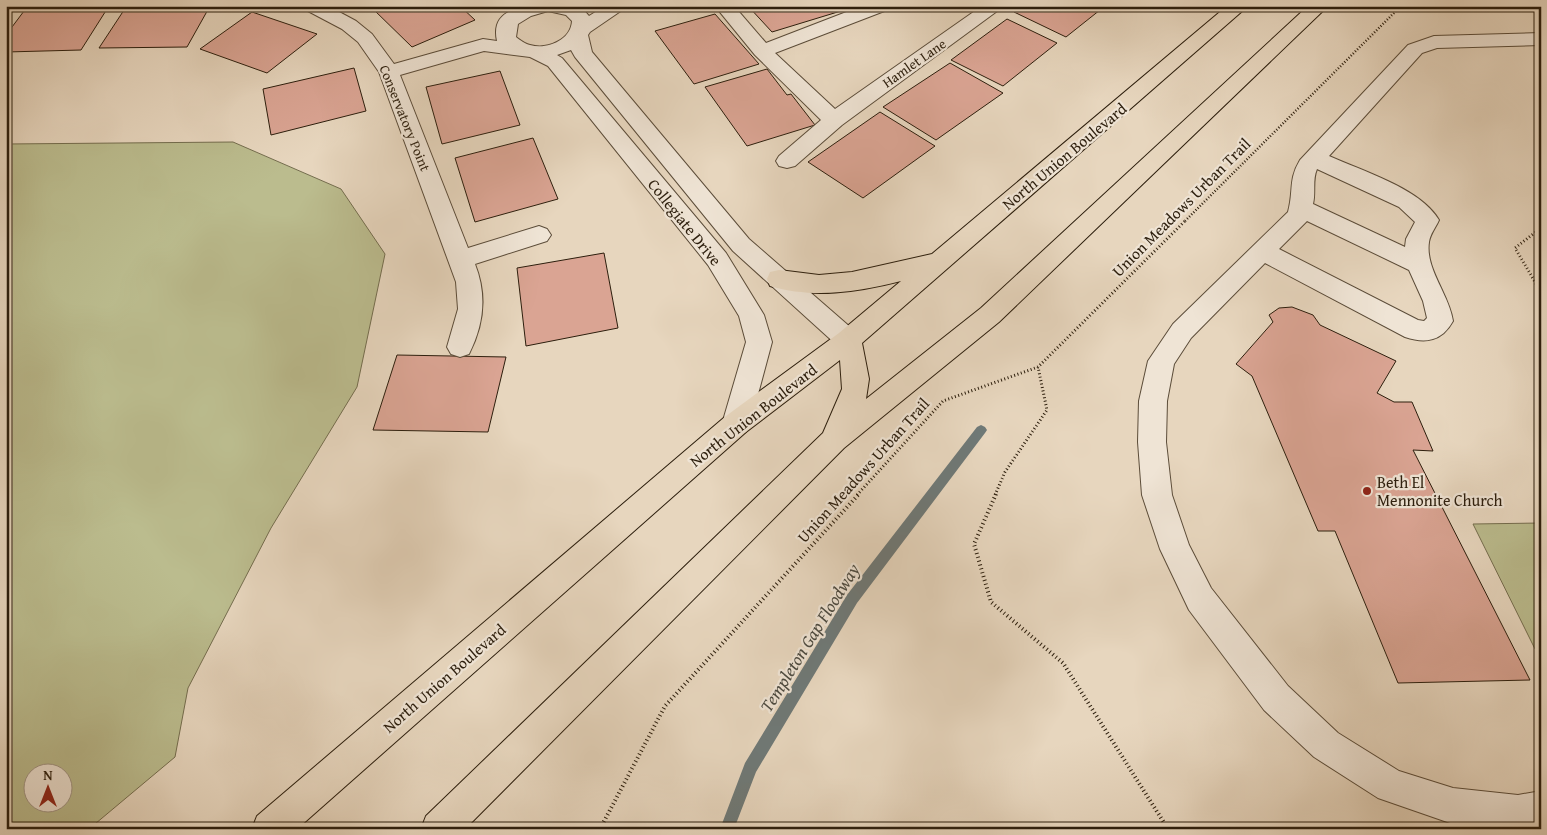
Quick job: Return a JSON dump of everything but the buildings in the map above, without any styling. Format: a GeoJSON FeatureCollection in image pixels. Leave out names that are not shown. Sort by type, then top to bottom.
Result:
{"type":"FeatureCollection","features":[{"type":"Feature","properties":{"kind":"main road","name":"North Union Boulevard"},"geometry":{"type":"LineString","coordinates":[[270,829],[736,424],[848,340],[938,261],[1239,6]]}},
{"type":"Feature","properties":{"kind":"main road"},"geometry":{"type":"LineString","coordinates":[[439,829],[834,440],[990,315],[1319,6]]}},
{"type":"Feature","properties":{"kind":"main road"},"geometry":{"type":"LineString","coordinates":[[779,279],[824,284],[854,281],[882,277],[938,261]]}},
{"type":"Feature","properties":{"kind":"main road"},"geometry":{"type":"LineString","coordinates":[[834,440],[856,393],[856,365],[848,340]]}},
{"type":"Feature","properties":{"kind":"street","name":"Conservatory Point"},"geometry":{"type":"LineString","coordinates":[[313,6],[343,21],[365,38],[389,72],[461,259],[472,294],[470,313],[460,347]]}},
{"type":"Feature","properties":{"kind":"street"},"geometry":{"type":"LineString","coordinates":[[483,45],[510,16],[546,6]]}},
{"type":"Feature","properties":{"kind":"street"},"geometry":{"type":"LineString","coordinates":[[558,7],[590,6]]}},
{"type":"Feature","properties":{"kind":"street"},"geometry":{"type":"LineString","coordinates":[[389,72],[483,45],[528,51],[560,49],[619,6]]}},
{"type":"Feature","properties":{"kind":"street"},"geometry":{"type":"LineString","coordinates":[[724,6],[762,51],[834,120]]}},
{"type":"Feature","properties":{"kind":"street"},"geometry":{"type":"LineString","coordinates":[[762,51],[880,6]]}},
{"type":"Feature","properties":{"kind":"street","name":"Hamlet Lane"},"geometry":{"type":"LineString","coordinates":[[787,161],[834,120],[995,6]]}},
{"type":"Feature","properties":{"kind":"street"},"geometry":{"type":"LineString","coordinates":[[558,7],[579,16],[583,22],[581,32]]}},
{"type":"Feature","properties":{"kind":"street"},"geometry":{"type":"LineString","coordinates":[[510,16],[504,32],[506,40],[528,51]]}},
{"type":"Feature","properties":{"kind":"street","name":"Collegiate Drive"},"geometry":{"type":"LineString","coordinates":[[581,32],[582,53],[588,61],[741,245],[848,340]]}},
{"type":"Feature","properties":{"kind":"street"},"geometry":{"type":"LineString","coordinates":[[1541,39],[1434,42],[1416,49],[1308,165],[1302,177],[1304,194],[1299,215],[1182,331],[1162,362],[1153,401],[1152,442],[1157,495],[1175,549],[1196,591],[1276,698],[1326,745],[1390,786],[1453,806],[1518,813],[1541,809]]}},
{"type":"Feature","properties":{"kind":"street","name":"Collegiate Drive"},"geometry":{"type":"LineString","coordinates":[[528,51],[554,62],[717,259],[751,316],[759,342],[736,424]]}},
{"type":"Feature","properties":{"kind":"street"},"geometry":{"type":"LineString","coordinates":[[1263,251],[1414,330],[1430,331],[1440,321],[1439,308],[1419,264],[1417,240],[1427,220],[1420,211],[1407,201],[1315,158]]}},
{"type":"Feature","properties":{"kind":"street"},"geometry":{"type":"LineString","coordinates":[[1301,208],[1419,264]]}},
{"type":"Feature","properties":{"kind":"street"},"geometry":{"type":"LineString","coordinates":[[461,259],[539,235]]}},
{"type":"Feature","properties":{"kind":"path","name":"Union Meadows Urban Trail"},"geometry":{"type":"LineString","coordinates":[[600,829],[665,706],[943,401],[1038,367],[1401,6]]}},
{"type":"Feature","properties":{"kind":"path"},"geometry":{"type":"LineString","coordinates":[[1541,228],[1515,248],[1541,292]]}},
{"type":"Feature","properties":{"kind":"path"},"geometry":{"type":"LineString","coordinates":[[1038,367],[1047,410],[1005,472],[974,544],[992,602],[1063,663],[1168,829]]}},
{"type":"Feature","properties":{"kind":"green space"},"geometry":{"type":"Polygon","coordinates":[[[233,142],[341,189],[385,254],[357,387],[271,528],[188,688],[175,757],[89,829],[6,829],[6,144],[233,142]]]}},
{"type":"Feature","properties":{"kind":"green space"},"geometry":{"type":"Polygon","coordinates":[[[1541,523],[1541,649],[1535,649],[1473,524],[1541,523]]]}},
{"type":"Feature","properties":{"kind":"waterway","name":"Templeton Gap Floodway"},"geometry":{"type":"LineString","coordinates":[[727,829],[750,768],[852,599],[981,430]]}},
{"type":"Feature","properties":{"kind":"place","name":"Beth El Mennonite Church"},"geometry":{"type":"Point","coordinates":[1367,491]}}]}
